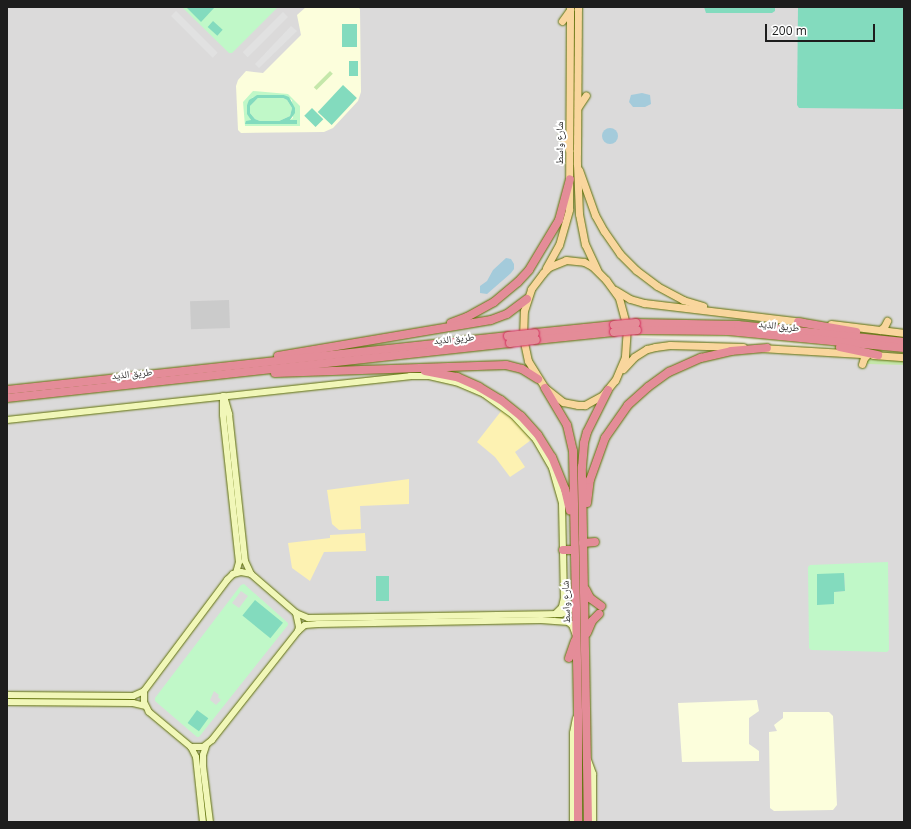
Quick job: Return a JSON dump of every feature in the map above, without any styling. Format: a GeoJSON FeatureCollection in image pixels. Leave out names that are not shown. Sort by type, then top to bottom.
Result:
{"type":"FeatureCollection","features":[{"type":"Feature","properties":{"kind":"highway"},"geometry":{"type":"LineString","coordinates":[[421,332],[452,323],[481,310],[501,297],[518,282],[538,257],[554,230],[563,210],[570,179]]}},
{"type":"Feature","properties":{"kind":"highway"},"geometry":{"type":"LineString","coordinates":[[242,365],[258,360],[499,317],[515,310],[528,298]]}},
{"type":"Feature","properties":{"kind":"highway"},"geometry":{"type":"LineString","coordinates":[[798,322],[904,341]]}},
{"type":"Feature","properties":{"kind":"highway","name":"طريق الذيد"},"geometry":{"type":"LineString","coordinates":[[7,398],[614,328],[738,325],[904,341]]}},
{"type":"Feature","properties":{"kind":"highway","name":"طريق الذيد"},"geometry":{"type":"LineString","coordinates":[[637,327],[722,331],[904,348]]}},
{"type":"Feature","properties":{"kind":"highway"},"geometry":{"type":"LineString","coordinates":[[789,337],[802,341],[863,351],[878,355]]}},
{"type":"Feature","properties":{"kind":"highway","name":"طريق الذيد"},"geometry":{"type":"LineString","coordinates":[[7,390],[242,365],[509,340]]}},
{"type":"Feature","properties":{"kind":"highway"},"geometry":{"type":"LineString","coordinates":[[582,532],[586,521],[590,480],[600,449],[612,427],[633,400],[659,378],[690,362],[722,353],[767,348]]}},
{"type":"Feature","properties":{"kind":"highway"},"geometry":{"type":"LineString","coordinates":[[231,373],[251,374],[506,365],[522,369],[538,379]]}},
{"type":"Feature","properties":{"kind":"highway"},"geometry":{"type":"LineString","coordinates":[[404,368],[445,374],[468,382],[501,400],[521,416],[538,436],[552,457],[565,489],[574,524]]}},
{"type":"Feature","properties":{"kind":"highway","name":"شارع واسط"},"geometry":{"type":"LineString","coordinates":[[545,388],[561,414],[571,438],[577,637],[578,822]]}},
{"type":"Feature","properties":{"kind":"highway","name":"شارع واسط"},"geometry":{"type":"LineString","coordinates":[[588,822],[582,467],[584,444],[592,422],[608,390]]}},
{"type":"Feature","properties":{"kind":"highway"},"geometry":{"type":"LineString","coordinates":[[583,543],[595,542]]}},
{"type":"Feature","properties":{"kind":"highway"},"geometry":{"type":"LineString","coordinates":[[564,550],[574,550]]}},
{"type":"Feature","properties":{"kind":"highway"},"geometry":{"type":"LineString","coordinates":[[584,585],[590,598],[600,610],[590,624],[585,640]]}},
{"type":"Feature","properties":{"kind":"highway"},"geometry":{"type":"LineString","coordinates":[[569,658],[577,637]]}},
{"type":"Feature","properties":{"kind":"main road","name":"شارع واسط"},"geometry":{"type":"LineString","coordinates":[[578,7],[577,164],[580,224],[585,244],[598,272]]}},
{"type":"Feature","properties":{"kind":"main road","name":"شارع واسط"},"geometry":{"type":"LineString","coordinates":[[543,273],[559,245],[566,227],[569,209],[570,9]]}},
{"type":"Feature","properties":{"kind":"main road"},"geometry":{"type":"LineString","coordinates":[[562,21],[570,9]]}},
{"type":"Feature","properties":{"kind":"main road"},"geometry":{"type":"LineString","coordinates":[[578,107],[586,95]]}},
{"type":"Feature","properties":{"kind":"main road"},"geometry":{"type":"LineString","coordinates":[[562,136],[570,152]]}},
{"type":"Feature","properties":{"kind":"main road"},"geometry":{"type":"LineString","coordinates":[[577,164],[595,215],[612,244],[626,261],[645,278],[670,294],[692,303],[722,312]]}},
{"type":"Feature","properties":{"kind":"main road"},"geometry":{"type":"LineString","coordinates":[[615,380],[625,357],[627,337],[622,307],[613,289],[598,272],[588,264],[575,260],[557,262],[543,273],[528,298],[524,311],[523,337],[528,361],[538,379],[545,388],[563,402],[578,405],[591,403],[608,390],[634,357],[647,349],[670,345],[767,348],[904,357]]}},
{"type":"Feature","properties":{"kind":"main road"},"geometry":{"type":"LineString","coordinates":[[613,289],[630,299],[644,303],[798,322],[904,333]]}},
{"type":"Feature","properties":{"kind":"main road"},"geometry":{"type":"LineString","coordinates":[[880,330],[884,327],[887,321]]}},
{"type":"Feature","properties":{"kind":"main road"},"geometry":{"type":"LineString","coordinates":[[862,364],[864,358],[868,354]]}},
{"type":"Feature","properties":{"kind":"street"},"geometry":{"type":"LineString","coordinates":[[7,420],[416,375],[447,380],[474,389],[496,402],[513,415],[530,433],[548,458],[560,494],[564,550],[564,598],[562,607],[554,614],[553,618],[546,620]]}},
{"type":"Feature","properties":{"kind":"street"},"geometry":{"type":"LineString","coordinates":[[226,414],[234,395]]}},
{"type":"Feature","properties":{"kind":"street"},"geometry":{"type":"LineString","coordinates":[[7,695],[136,696],[144,691],[227,580],[236,573],[241,552],[224,396]]}},
{"type":"Feature","properties":{"kind":"street"},"geometry":{"type":"LineString","coordinates":[[213,397],[219,402],[226,414]]}},
{"type":"Feature","properties":{"kind":"street"},"geometry":{"type":"LineString","coordinates":[[241,552],[251,574],[296,613],[305,617],[554,614],[567,612],[576,604]]}},
{"type":"Feature","properties":{"kind":"street"},"geometry":{"type":"LineString","coordinates":[[236,573],[251,574]]}},
{"type":"Feature","properties":{"kind":"street"},"geometry":{"type":"LineString","coordinates":[[296,613],[299,622],[298,630]]}},
{"type":"Feature","properties":{"kind":"street"},"geometry":{"type":"LineString","coordinates":[[318,624],[319,620],[332,617]]}},
{"type":"Feature","properties":{"kind":"street"},"geometry":{"type":"LineString","coordinates":[[203,822],[200,766],[206,746],[298,630],[305,625],[546,620],[568,622],[573,627],[577,637]]}},
{"type":"Feature","properties":{"kind":"street"},"geometry":{"type":"LineString","coordinates":[[144,691],[143,699],[149,712],[191,747],[200,766],[210,822]]}},
{"type":"Feature","properties":{"kind":"street"},"geometry":{"type":"LineString","coordinates":[[121,703],[122,696]]}},
{"type":"Feature","properties":{"kind":"street"},"geometry":{"type":"LineString","coordinates":[[7,702],[136,703],[145,706]]}},
{"type":"Feature","properties":{"kind":"street"},"geometry":{"type":"LineString","coordinates":[[573,822],[573,733],[578,711]]}},
{"type":"Feature","properties":{"kind":"street"},"geometry":{"type":"LineString","coordinates":[[191,747],[199,748],[206,746]]}},
{"type":"Feature","properties":{"kind":"street"},"geometry":{"type":"LineString","coordinates":[[588,760],[592,768],[593,779],[593,822]]}},
{"type":"Feature","properties":{"kind":"shaded area"},"geometry":{"type":"Polygon","coordinates":[[[7,7],[904,7],[904,345],[727,328],[579,334],[904,353],[904,822],[7,822],[7,7]]]}},
{"type":"Feature","properties":{"kind":"shaded area"},"geometry":{"type":"Polygon","coordinates":[[[306,7],[358,7],[360,9],[361,92],[358,101],[333,128],[324,132],[241,133],[238,130],[236,86],[238,80],[246,71],[263,73],[301,35],[297,15],[306,7]]]}},
{"type":"Feature","properties":{"kind":"shaded area"},"geometry":{"type":"Polygon","coordinates":[[[176,11],[218,53],[213,58],[171,16],[176,11]]]}},
{"type":"Feature","properties":{"kind":"shaded area"},"geometry":{"type":"Polygon","coordinates":[[[283,12],[288,17],[248,57],[243,52],[283,12]]]}},
{"type":"Feature","properties":{"kind":"shaded area"},"geometry":{"type":"Polygon","coordinates":[[[291,26],[297,31],[259,68],[255,64],[291,26]]]}},
{"type":"Feature","properties":{"kind":"shaded area"},"geometry":{"type":"Polygon","coordinates":[[[229,300],[230,328],[191,329],[190,301],[229,300]]]}},
{"type":"Feature","properties":{"kind":"shaded area"},"geometry":{"type":"Polygon","coordinates":[[[757,700],[759,711],[749,718],[749,744],[759,751],[759,761],[682,762],[678,703],[757,700]]]}},
{"type":"Feature","properties":{"kind":"shaded area"},"geometry":{"type":"Polygon","coordinates":[[[783,712],[829,712],[833,716],[837,805],[833,810],[774,811],[770,808],[769,732],[777,731],[774,725],[783,718],[783,712]]]}},
{"type":"Feature","properties":{"kind":"green space"},"geometry":{"type":"Polygon","coordinates":[[[182,7],[278,7],[232,53],[229,53],[182,7]]]}},
{"type":"Feature","properties":{"kind":"green space"},"geometry":{"type":"Polygon","coordinates":[[[186,7],[215,7],[201,22],[186,7]]]}},
{"type":"Feature","properties":{"kind":"green space"},"geometry":{"type":"Polygon","coordinates":[[[704,7],[775,7],[775,11],[772,13],[706,13],[704,7]]]}},
{"type":"Feature","properties":{"kind":"green space"},"geometry":{"type":"Polygon","coordinates":[[[798,7],[904,7],[904,109],[799,108],[797,105],[798,7]]]}},
{"type":"Feature","properties":{"kind":"green space"},"geometry":{"type":"Polygon","coordinates":[[[213,21],[223,30],[217,36],[208,27],[213,21]]]}},
{"type":"Feature","properties":{"kind":"green space"},"geometry":{"type":"Polygon","coordinates":[[[342,24],[357,24],[357,47],[342,47],[342,24]]]}},
{"type":"Feature","properties":{"kind":"green space"},"geometry":{"type":"Polygon","coordinates":[[[349,61],[358,61],[358,76],[349,76],[349,61]]]}},
{"type":"Feature","properties":{"kind":"green space"},"geometry":{"type":"Polygon","coordinates":[[[330,71],[333,74],[317,90],[314,87],[330,71]]]}},
{"type":"Feature","properties":{"kind":"green space"},"geometry":{"type":"Polygon","coordinates":[[[343,85],[357,98],[332,125],[318,112],[343,85]]]}},
{"type":"Feature","properties":{"kind":"green space"},"geometry":{"type":"Polygon","coordinates":[[[253,91],[288,94],[300,106],[300,126],[245,126],[243,102],[253,91]],[[284,95],[253,97],[247,105],[251,121],[297,124],[297,120],[290,120],[293,118],[292,100],[284,95]]]}},
{"type":"Feature","properties":{"kind":"green space"},"geometry":{"type":"Polygon","coordinates":[[[257,95],[284,95],[289,97],[295,108],[295,113],[290,120],[297,120],[297,124],[245,124],[246,121],[251,120],[247,114],[247,105],[249,100],[257,95]],[[258,98],[250,106],[250,113],[255,119],[260,121],[279,121],[290,116],[292,108],[287,100],[283,98],[258,98]]]}},
{"type":"Feature","properties":{"kind":"green space"},"geometry":{"type":"Polygon","coordinates":[[[258,98],[283,98],[287,100],[292,108],[290,116],[279,121],[260,121],[255,119],[250,113],[250,106],[258,98]]]}},
{"type":"Feature","properties":{"kind":"green space"},"geometry":{"type":"Polygon","coordinates":[[[312,108],[323,119],[316,127],[304,116],[312,108]]]}},
{"type":"Feature","properties":{"kind":"green space"},"geometry":{"type":"Polygon","coordinates":[[[869,359],[904,361],[904,365],[868,364],[866,362],[869,359]]]}},
{"type":"Feature","properties":{"kind":"green space"},"geometry":{"type":"Polygon","coordinates":[[[888,562],[889,650],[887,652],[811,650],[809,648],[808,567],[810,565],[888,562]],[[844,573],[834,592],[845,591],[844,573]]]}},
{"type":"Feature","properties":{"kind":"green space"},"geometry":{"type":"Polygon","coordinates":[[[844,573],[845,591],[834,592],[834,604],[817,605],[817,574],[844,573]]]}},
{"type":"Feature","properties":{"kind":"green space"},"geometry":{"type":"Polygon","coordinates":[[[376,576],[389,576],[389,601],[376,601],[376,576]]]}},
{"type":"Feature","properties":{"kind":"green space"},"geometry":{"type":"Polygon","coordinates":[[[244,584],[288,623],[288,625],[199,737],[197,737],[155,701],[155,698],[241,585],[244,584]],[[241,591],[232,603],[239,608],[248,596],[241,591]],[[214,691],[210,700],[216,705],[221,700],[218,697],[219,695],[214,691]]]}},
{"type":"Feature","properties":{"kind":"green space"},"geometry":{"type":"Polygon","coordinates":[[[255,600],[283,623],[270,638],[242,616],[255,600]]]}},
{"type":"Feature","properties":{"kind":"green space"},"geometry":{"type":"Polygon","coordinates":[[[197,710],[208,718],[199,731],[188,723],[197,710]]]}},
{"type":"Feature","properties":{"kind":"sand"},"geometry":{"type":"Polygon","coordinates":[[[502,410],[519,425],[531,440],[515,452],[525,467],[510,477],[495,457],[477,442],[502,410]]]}},
{"type":"Feature","properties":{"kind":"sand"},"geometry":{"type":"Polygon","coordinates":[[[409,479],[409,504],[360,506],[361,529],[339,530],[332,524],[327,490],[409,479]]]}},
{"type":"Feature","properties":{"kind":"sand"},"geometry":{"type":"Polygon","coordinates":[[[365,533],[366,551],[324,552],[310,581],[292,568],[288,543],[330,538],[330,535],[365,533]]]}},
{"type":"Feature","properties":{"kind":"water"},"geometry":{"type":"Polygon","coordinates":[[[642,93],[650,95],[651,104],[645,107],[633,107],[629,102],[631,95],[642,93]]]}},
{"type":"Feature","properties":{"kind":"water"},"geometry":{"type":"Polygon","coordinates":[[[610,128],[617,133],[618,136],[613,143],[610,144],[603,139],[602,136],[607,129],[610,128]]]}},
{"type":"Feature","properties":{"kind":"water"},"geometry":{"type":"Polygon","coordinates":[[[506,258],[511,259],[514,264],[514,269],[487,294],[480,293],[480,286],[487,281],[493,270],[506,258]]]}}]}
